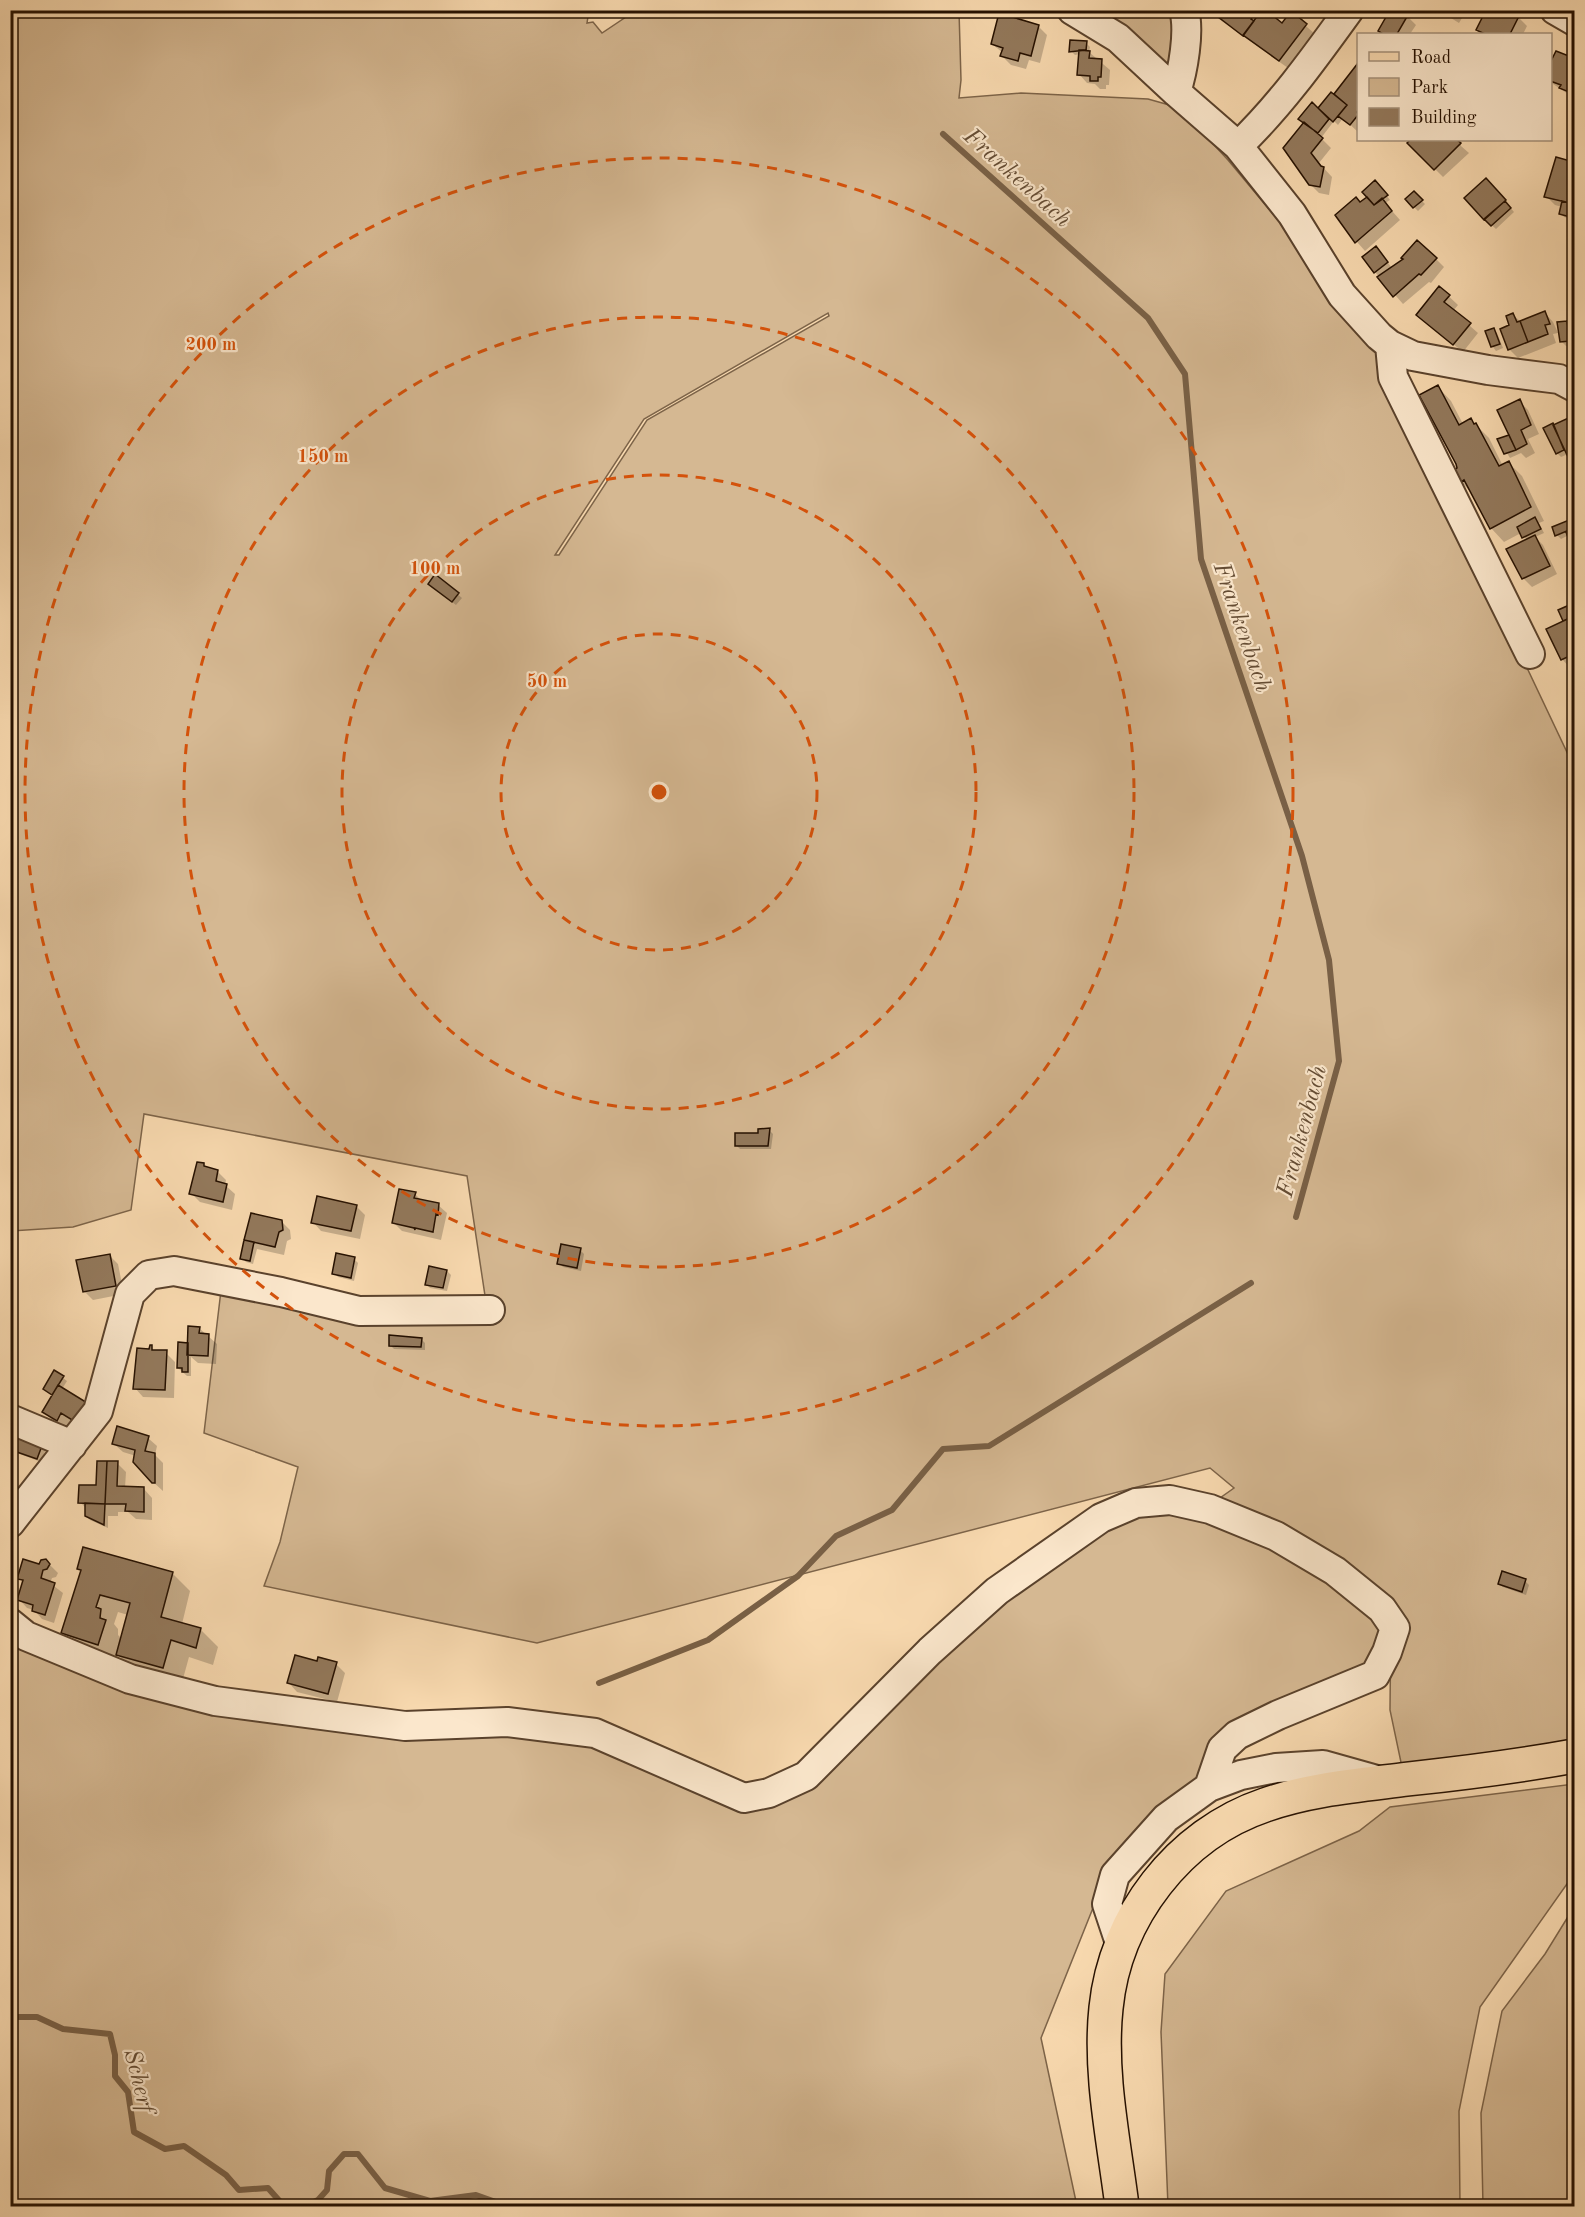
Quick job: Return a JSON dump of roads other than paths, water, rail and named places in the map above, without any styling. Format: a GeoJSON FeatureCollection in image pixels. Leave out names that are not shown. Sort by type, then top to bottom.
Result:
{"type":"FeatureCollection","features":[{"type":"Feature","properties":{"kind":"main road"},"geometry":{"type":"LineString","coordinates":[[1122,2206],[1109,2101],[1105,2038],[1108,1990],[1121,1946],[1135,1914],[1161,1876],[1175,1862],[1237,1816],[1281,1800],[1385,1782],[1509,1768],[1575,1756]]}},
{"type":"Feature","properties":{"kind":"street"},"geometry":{"type":"LineString","coordinates":[[1072,10],[1118,38],[1238,146],[1292,214],[1342,295],[1390,345],[1413,356],[1488,370],[1543,376],[1558,379],[1575,387]]}},
{"type":"Feature","properties":{"kind":"street"},"geometry":{"type":"LineString","coordinates":[[1176,92],[1180,81],[1187,22],[1184,10]]}},
{"type":"Feature","properties":{"kind":"street"},"geometry":{"type":"LineString","coordinates":[[1238,146],[1264,120],[1349,10]]}},
{"type":"Feature","properties":{"kind":"street"},"geometry":{"type":"LineString","coordinates":[[1555,10],[1575,21]]}},
{"type":"Feature","properties":{"kind":"street"},"geometry":{"type":"LineString","coordinates":[[1390,345],[1393,377],[1530,654]]}},
{"type":"Feature","properties":{"kind":"street"},"geometry":{"type":"LineString","coordinates":[[10,1523],[98,1411],[130,1294],[149,1275],[174,1271],[281,1292],[359,1311],[490,1310]]}},
{"type":"Feature","properties":{"kind":"street"},"geometry":{"type":"LineString","coordinates":[[10,1419],[72,1445]]}},
{"type":"Feature","properties":{"kind":"street"},"geometry":{"type":"LineString","coordinates":[[10,1623],[26,1636],[130,1679],[215,1701],[405,1726],[507,1722],[595,1733],[744,1798],[769,1793],[806,1776],[938,1643],[997,1591],[1073,1536],[1101,1518],[1136,1503],[1170,1500],[1210,1509],[1276,1536],[1335,1571],[1382,1608],[1395,1628],[1387,1652],[1375,1675],[1278,1715],[1237,1735],[1222,1749],[1209,1787]]}},
{"type":"Feature","properties":{"kind":"street"},"geometry":{"type":"LineString","coordinates":[[1121,1946],[1107,1905],[1115,1875],[1166,1818],[1209,1787],[1241,1775],[1276,1768],[1323,1765],[1385,1782]]}},
{"type":"Feature","properties":{"kind":"waterway","name":"Frankenbach"},"geometry":{"type":"LineString","coordinates":[[943,134],[1148,318],[1185,374],[1201,559],[1302,856],[1329,960],[1339,1061],[1296,1217]]}},
{"type":"Feature","properties":{"kind":"waterway","name":"Frankenbach"},"geometry":{"type":"LineString","coordinates":[[599,1683],[708,1640],[798,1576],[836,1536],[892,1510],[943,1449],[989,1446],[1251,1283]]}},
{"type":"Feature","properties":{"kind":"waterway","name":"Scherf"},"geometry":{"type":"LineString","coordinates":[[10,2017],[37,2017],[63,2029],[110,2034],[115,2055],[115,2076],[128,2092],[134,2132],[165,2149],[184,2146],[226,2175],[239,2190],[268,2188],[284,2206]]}},
{"type":"Feature","properties":{"kind":"waterway","name":"Scherf"},"geometry":{"type":"LineString","coordinates":[[306,2206],[318,2200],[327,2190],[329,2171],[344,2154],[358,2154],[385,2188],[430,2201],[476,2195],[507,2206]]}}]}
